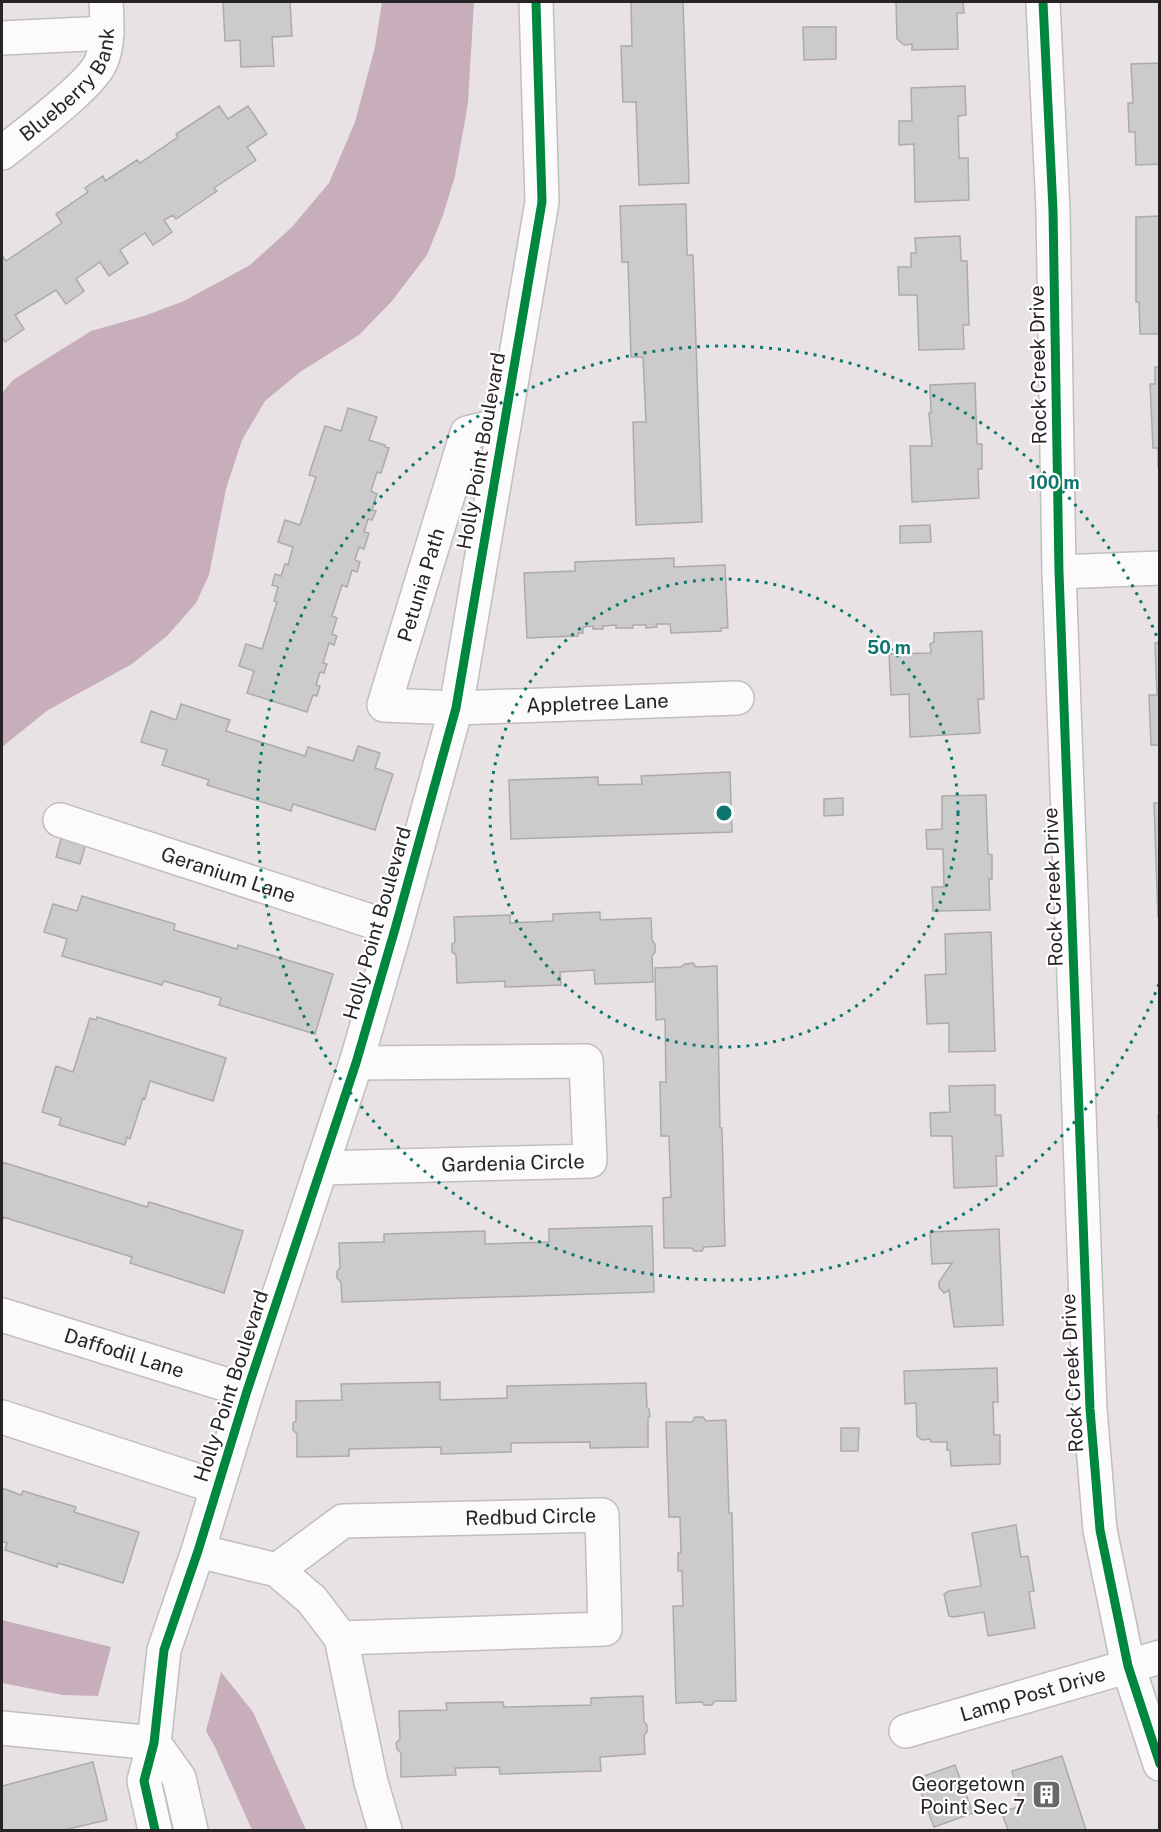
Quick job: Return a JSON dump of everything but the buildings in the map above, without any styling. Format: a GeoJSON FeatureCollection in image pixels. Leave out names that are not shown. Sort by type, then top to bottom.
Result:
{"type":"FeatureCollection","features":[{"type":"Feature","properties":{"kind":"street","name":"Holly Point Boulevard"},"geometry":{"type":"LineString","coordinates":[[155,1830],[144,1781],[154,1743],[164,1650],[198,1551],[247,1390],[356,1063],[456,708],[542,202],[537,2]]}},
{"type":"Feature","properties":{"kind":"street","name":"Rock Creek Drive"},"geometry":{"type":"LineString","coordinates":[[1043,2],[1053,210],[1059,572],[1090,1409],[1100,1530],[1128,1666],[1160,1764]]}},
{"type":"Feature","properties":{"kind":"street"},"geometry":{"type":"LineString","coordinates":[[2,38],[107,17]]}},
{"type":"Feature","properties":{"kind":"street","name":"Blueberry Bank"},"geometry":{"type":"LineString","coordinates":[[2,153],[43,121],[86,81],[101,63],[107,17]]}},
{"type":"Feature","properties":{"kind":"street","name":"Petunia Path"},"geometry":{"type":"LineString","coordinates":[[456,708],[384,705],[468,433],[504,424]]}},
{"type":"Feature","properties":{"kind":"street"},"geometry":{"type":"LineString","coordinates":[[1059,572],[1160,568]]}},
{"type":"Feature","properties":{"kind":"street","name":"Appletree Lane"},"geometry":{"type":"LineString","coordinates":[[456,708],[737,698]]}},
{"type":"Feature","properties":{"kind":"street","name":"Geranium Lane"},"geometry":{"type":"LineString","coordinates":[[60,820],[395,929]]}},
{"type":"Feature","properties":{"kind":"street","name":"Gardenia Circle"},"geometry":{"type":"LineString","coordinates":[[321,1168],[590,1161],[586,1061],[356,1063]]}},
{"type":"Feature","properties":{"kind":"street","name":"Daffodil Lane"},"geometry":{"type":"LineString","coordinates":[[2,1315],[247,1390]]}},
{"type":"Feature","properties":{"kind":"street"},"geometry":{"type":"LineString","coordinates":[[2,1418],[217,1487]]}},
{"type":"Feature","properties":{"kind":"street","name":"Redbud Circle"},"geometry":{"type":"LineString","coordinates":[[277,1570],[343,1521],[602,1515],[606,1629],[341,1638]]}},
{"type":"Feature","properties":{"kind":"street"},"geometry":{"type":"LineString","coordinates":[[198,1551],[277,1570],[312,1600],[341,1638],[371,1782],[385,1830]]}},
{"type":"Feature","properties":{"kind":"street","name":"Lamp Post Drive"},"geometry":{"type":"LineString","coordinates":[[906,1731],[1160,1657]]}},
{"type":"Feature","properties":{"kind":"street"},"geometry":{"type":"LineString","coordinates":[[2,1728],[154,1743],[179,1778],[191,1830]]}},
{"type":"Feature","properties":{"kind":"shaded area"},"geometry":{"type":"Polygon","coordinates":[[[382,2],[474,2],[468,103],[455,176],[427,255],[392,301],[359,335],[300,372],[265,401],[242,440],[226,489],[209,575],[196,603],[167,636],[132,664],[48,710],[2,747],[2,393],[13,380],[91,331],[144,316],[184,301],[250,265],[292,227],[329,183],[355,122],[375,47],[382,2]]]}},
{"type":"Feature","properties":{"kind":"shaded area"},"geometry":{"type":"Polygon","coordinates":[[[2,1620],[111,1647],[98,1696],[63,1695],[2,1683],[2,1620]]]}},
{"type":"Feature","properties":{"kind":"shaded area"},"geometry":{"type":"Polygon","coordinates":[[[221,1672],[253,1712],[306,1830],[252,1830],[206,1731],[221,1672]]]}},
{"type":"Feature","properties":{"kind":"cycle path"},"geometry":{"type":"LineString","coordinates":[[155,1830],[144,1781],[154,1743],[164,1650],[356,1063],[456,708],[542,202],[536,2]]}},
{"type":"Feature","properties":{"kind":"cycle path"},"geometry":{"type":"LineString","coordinates":[[1043,2],[1053,210],[1059,572],[1090,1409],[1100,1530],[1128,1666],[1160,1764]]}},
{"type":"Feature","properties":{"kind":"place","name":"Georgetown Point Sec 7"},"geometry":{"type":"Point","coordinates":[1046,1795]}}]}
